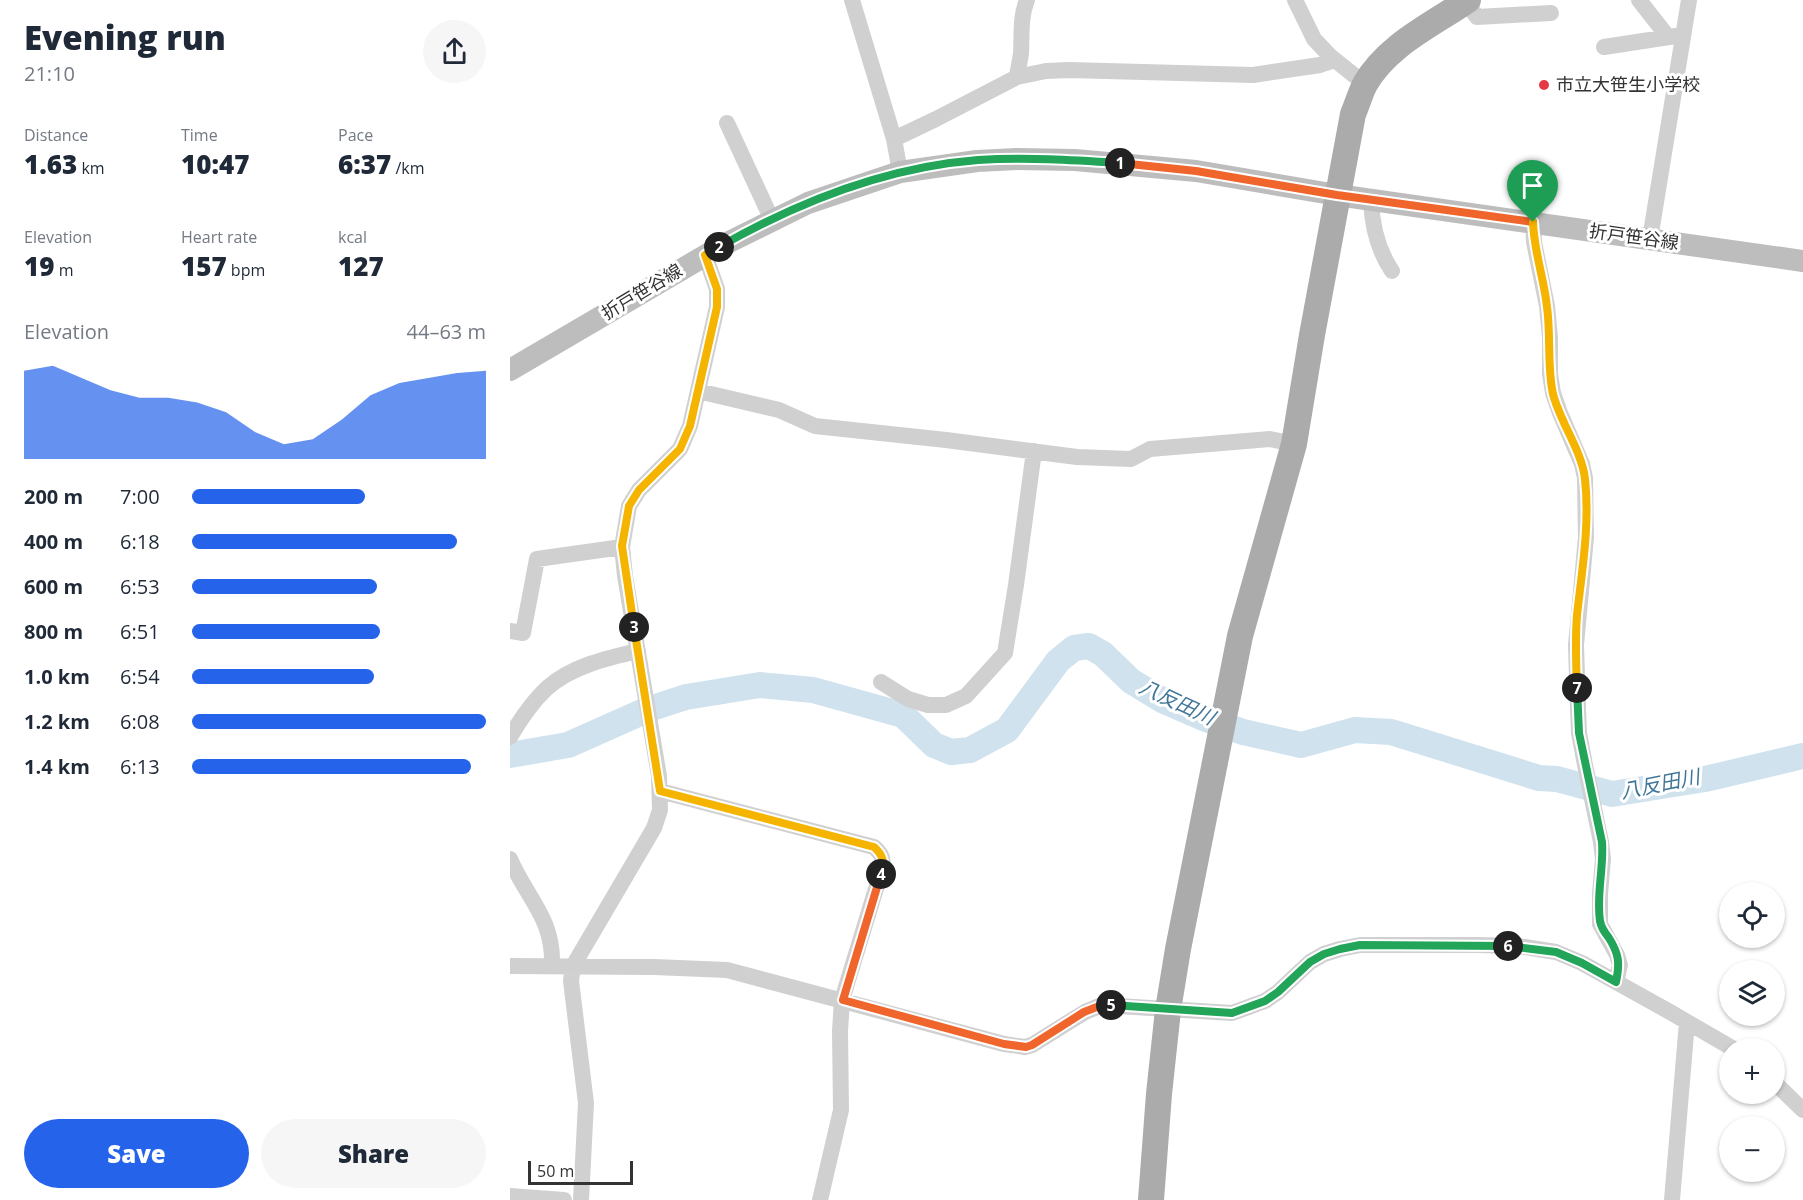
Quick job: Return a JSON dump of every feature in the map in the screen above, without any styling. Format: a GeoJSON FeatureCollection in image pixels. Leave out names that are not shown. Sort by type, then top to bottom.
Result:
{"type":"FeatureCollection","features":[{"type":"Feature","properties":{"kind":"main road"},"geometry":{"type":"LineString","coordinates":[[1151,1200],[1168,1010],[1180,938],[1240,636],[1294,444],[1353,114],[1365,84],[1383,60],[1399,46],[1467,1]]}},
{"type":"Feature","properties":{"kind":"main road","name":"折戸笹谷線"},"geometry":{"type":"LineString","coordinates":[[510,370],[705,255],[808,203],[900,172],[977,160],[1075,160],[1196,171],[1337,195],[1803,261]]}},
{"type":"Feature","properties":{"kind":"street"},"geometry":{"type":"LineString","coordinates":[[852,0],[894,139],[900,172]]}},
{"type":"Feature","properties":{"kind":"street"},"geometry":{"type":"LineString","coordinates":[[1017,77],[1021,53],[1023,10],[1027,0]]}},
{"type":"Feature","properties":{"kind":"street"},"geometry":{"type":"LineString","coordinates":[[1295,0],[1314,39],[1335,60],[1365,84]]}},
{"type":"Feature","properties":{"kind":"street"},"geometry":{"type":"LineString","coordinates":[[1639,0],[1675,36]]}},
{"type":"Feature","properties":{"kind":"street"},"geometry":{"type":"LineString","coordinates":[[1650,239],[1675,36],[1689,0]]}},
{"type":"Feature","properties":{"kind":"street"},"geometry":{"type":"LineString","coordinates":[[1467,1],[1477,17],[1551,13]]}},
{"type":"Feature","properties":{"kind":"street"},"geometry":{"type":"LineString","coordinates":[[1604,47],[1675,36]]}},
{"type":"Feature","properties":{"kind":"street"},"geometry":{"type":"LineString","coordinates":[[894,139],[936,120],[1017,77],[1046,71],[1253,75],[1320,65],[1335,60]]}},
{"type":"Feature","properties":{"kind":"street"},"geometry":{"type":"LineString","coordinates":[[727,123],[772,220]]}},
{"type":"Feature","properties":{"kind":"street"},"geometry":{"type":"LineString","coordinates":[[1371,200],[1378,244],[1392,271]]}},
{"type":"Feature","properties":{"kind":"street"},"geometry":{"type":"LineString","coordinates":[[1533,222],[1534,242],[1547,306],[1553,393],[1582,464],[1585,478],[1585,548],[1576,645],[1578,709],[1581,743],[1602,842],[1600,924],[1620,965],[1616,982]]}},
{"type":"Feature","properties":{"kind":"street"},"geometry":{"type":"LineString","coordinates":[[581,1200],[586,1103],[571,981],[573,966],[654,828],[660,810],[660,791],[622,546],[629,506],[639,490],[680,449],[690,426],[717,307],[717,289],[705,255]]}},
{"type":"Feature","properties":{"kind":"street"},"geometry":{"type":"LineString","coordinates":[[698,391],[779,410],[815,426],[935,438],[1077,457],[1131,459],[1150,449],[1215,442],[1270,439],[1294,444]]}},
{"type":"Feature","properties":{"kind":"street"},"geometry":{"type":"LineString","coordinates":[[880,682],[908,699],[928,705],[946,705],[966,696],[1005,652],[1034,451]]}},
{"type":"Feature","properties":{"kind":"street"},"geometry":{"type":"LineString","coordinates":[[510,631],[523,633],[537,559],[622,546]]}},
{"type":"Feature","properties":{"kind":"street"},"geometry":{"type":"LineString","coordinates":[[510,737],[534,703],[548,688],[567,675],[601,659],[638,651]]}},
{"type":"Feature","properties":{"kind":"street"},"geometry":{"type":"LineString","coordinates":[[660,791],[874,847],[880,853],[883,861],[882,869],[843,1000],[840,1031],[841,1110],[820,1200]]}},
{"type":"Feature","properties":{"kind":"street"},"geometry":{"type":"LineString","coordinates":[[510,859],[514,878],[534,901],[544,920],[550,940],[552,966]]}},
{"type":"Feature","properties":{"kind":"street"},"geometry":{"type":"LineString","coordinates":[[510,966],[665,967],[727,970],[1004,1044],[1026,1047],[1038,1042],[1084,1012],[1102,1005],[1232,1013],[1252,1007],[1278,992],[1310,962],[1332,951],[1360,945],[1518,946],[1556,952],[1582,963],[1719,1040]]}},
{"type":"Feature","properties":{"kind":"street"},"geometry":{"type":"LineString","coordinates":[[1672,1200],[1688,1022]]}},
{"type":"Feature","properties":{"kind":"street"},"geometry":{"type":"LineString","coordinates":[[1785,1093],[1803,1110]]}},
{"type":"Feature","properties":{"kind":"street"},"geometry":{"type":"LineString","coordinates":[[510,1196],[564,1200]]}},
{"type":"Feature","properties":{"kind":"waterway","name":"八反田川"},"geometry":{"type":"LineString","coordinates":[[510,755],[568,745],[649,709],[686,697],[760,685],[813,690],[903,715],[934,745],[951,752],[970,750],[1007,730],[1058,661],[1074,648],[1089,646],[1103,654],[1131,681],[1162,700],[1243,732],[1301,745],[1355,730],[1391,732],[1539,778],[1557,779],[1612,794],[1705,779],[1803,756]]}},
{"type":"Feature","properties":{"kind":"place","name":"市立大笹生小学校"},"geometry":{"type":"Point","coordinates":[1544,85]}},
{"type":"Feature","properties":{"kind":"route"},"geometry":{"type":"LineString","coordinates":[[977,160],[1075,160],[1196,171],[1337,195],[1533,222],[1538,266],[1547,306],[1553,393],[1582,464],[1585,478],[1586,537],[1576,645],[1579,733],[1602,842],[1600,924],[1611,941],[1620,965],[1616,982],[1556,952],[1518,946],[1360,945],[1324,954],[1310,962],[1265,1001],[1232,1013],[1102,1005],[1084,1012],[1032,1045],[1026,1047],[1004,1044],[843,1000],[882,869],[883,861],[880,853],[874,847],[660,791],[622,546],[629,506],[654,473],[680,449],[690,426],[717,307],[717,289],[705,255],[808,203],[856,186],[900,172],[977,160]]}}]}
